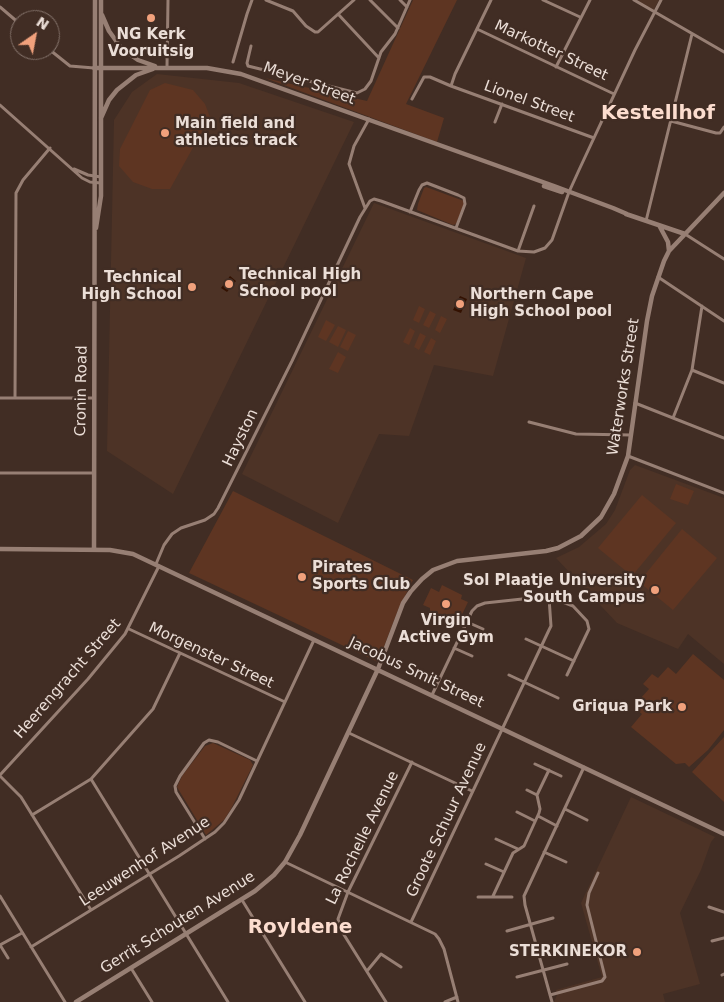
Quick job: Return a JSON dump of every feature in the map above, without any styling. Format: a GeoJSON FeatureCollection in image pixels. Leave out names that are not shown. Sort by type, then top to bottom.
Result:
{"type":"FeatureCollection","features":[{"type":"Feature","properties":{"kind":"street","name":"Cronin Road"},"geometry":{"type":"LineString","coordinates":[[94,550],[95,0]]}},
{"type":"Feature","properties":{"kind":"street","name":"Cronin Road"},"geometry":{"type":"LineString","coordinates":[[95,232],[98,224],[101,180],[101,0]]}},
{"type":"Feature","properties":{"kind":"street"},"geometry":{"type":"LineString","coordinates":[[167,67],[168,0]]}},
{"type":"Feature","properties":{"kind":"street"},"geometry":{"type":"LineString","coordinates":[[233,62],[246,14],[252,0]]}},
{"type":"Feature","properties":{"kind":"street"},"geometry":{"type":"LineString","coordinates":[[266,0],[293,11],[306,26],[315,32],[318,32],[354,0]]}},
{"type":"Feature","properties":{"kind":"street"},"geometry":{"type":"LineString","coordinates":[[346,0],[350,4]]}},
{"type":"Feature","properties":{"kind":"street"},"geometry":{"type":"LineString","coordinates":[[370,0],[398,28]]}},
{"type":"Feature","properties":{"kind":"street"},"geometry":{"type":"LineString","coordinates":[[400,0],[407,6]]}},
{"type":"Feature","properties":{"kind":"street"},"geometry":{"type":"LineString","coordinates":[[251,46],[248,66],[357,93],[365,89],[371,81],[381,52],[398,28],[410,0]]}},
{"type":"Feature","properties":{"kind":"street"},"geometry":{"type":"LineString","coordinates":[[451,86],[492,0]]}},
{"type":"Feature","properties":{"kind":"street"},"geometry":{"type":"LineString","coordinates":[[543,0],[580,17]]}},
{"type":"Feature","properties":{"kind":"street"},"geometry":{"type":"LineString","coordinates":[[556,67],[590,0]]}},
{"type":"Feature","properties":{"kind":"street"},"geometry":{"type":"LineString","coordinates":[[634,0],[724,52]]}},
{"type":"Feature","properties":{"kind":"street"},"geometry":{"type":"LineString","coordinates":[[365,208],[370,201],[376,199],[518,251],[540,251],[549,245],[555,233],[568,193],[614,94],[661,0]]}},
{"type":"Feature","properties":{"kind":"street"},"geometry":{"type":"LineString","coordinates":[[0,7],[10,16]]}},
{"type":"Feature","properties":{"kind":"street"},"geometry":{"type":"LineString","coordinates":[[101,11],[109,32],[122,49],[138,60],[159,67]]}},
{"type":"Feature","properties":{"kind":"street"},"geometry":{"type":"LineString","coordinates":[[338,14],[379,58]]}},
{"type":"Feature","properties":{"kind":"street","name":"Markotter Street"},"geometry":{"type":"LineString","coordinates":[[477,29],[614,94]]}},
{"type":"Feature","properties":{"kind":"street"},"geometry":{"type":"LineString","coordinates":[[646,221],[692,34]]}},
{"type":"Feature","properties":{"kind":"street"},"geometry":{"type":"LineString","coordinates":[[60,58],[70,66],[94,68]]}},
{"type":"Feature","properties":{"kind":"street"},"geometry":{"type":"LineString","coordinates":[[100,121],[109,100],[117,90],[136,75],[159,67]]}},
{"type":"Feature","properties":{"kind":"street","name":"Meyer Street"},"geometry":{"type":"LineString","coordinates":[[94,68],[207,68],[241,74],[506,170],[512,174],[685,234],[724,259]]}},
{"type":"Feature","properties":{"kind":"street","name":"Lionel Street"},"geometry":{"type":"LineString","coordinates":[[412,99],[424,77],[430,77],[594,138]]}},
{"type":"Feature","properties":{"kind":"street"},"geometry":{"type":"LineString","coordinates":[[495,122],[502,104]]}},
{"type":"Feature","properties":{"kind":"street"},"geometry":{"type":"LineString","coordinates":[[0,105],[82,178],[94,183],[101,180]]}},
{"type":"Feature","properties":{"kind":"street"},"geometry":{"type":"LineString","coordinates":[[365,208],[349,164],[354,146],[368,120]]}},
{"type":"Feature","properties":{"kind":"street"},"geometry":{"type":"LineString","coordinates":[[671,121],[716,133],[720,133],[724,127]]}},
{"type":"Feature","properties":{"kind":"street"},"geometry":{"type":"LineString","coordinates":[[15,398],[16,193],[23,180],[50,148]]}},
{"type":"Feature","properties":{"kind":"street"},"geometry":{"type":"LineString","coordinates":[[70,166],[101,180]]}},
{"type":"Feature","properties":{"kind":"street"},"geometry":{"type":"LineString","coordinates":[[410,212],[422,185],[434,186],[458,195],[466,201],[456,228]]}},
{"type":"Feature","properties":{"kind":"street","name":"Waterworks Street"},"geometry":{"type":"LineString","coordinates":[[378,669],[403,603],[410,591],[422,578],[433,570],[458,561],[546,551],[573,542],[595,524],[608,507],[628,456],[647,322],[658,278],[669,251],[724,194]]}},
{"type":"Feature","properties":{"kind":"street"},"geometry":{"type":"LineString","coordinates":[[518,251],[534,206]]}},
{"type":"Feature","properties":{"kind":"street","name":"Hayston"},"geometry":{"type":"LineString","coordinates":[[157,565],[164,545],[172,534],[181,528],[205,520],[214,514],[218,508],[292,361],[365,208]]}},
{"type":"Feature","properties":{"kind":"street"},"geometry":{"type":"LineString","coordinates":[[660,226],[668,242],[669,251]]}},
{"type":"Feature","properties":{"kind":"street"},"geometry":{"type":"LineString","coordinates":[[658,278],[724,321]]}},
{"type":"Feature","properties":{"kind":"street"},"geometry":{"type":"LineString","coordinates":[[673,418],[692,370],[702,306]]}},
{"type":"Feature","properties":{"kind":"street"},"geometry":{"type":"LineString","coordinates":[[692,370],[724,383]]}},
{"type":"Feature","properties":{"kind":"street"},"geometry":{"type":"LineString","coordinates":[[0,398],[94,398]]}},
{"type":"Feature","properties":{"kind":"street"},"geometry":{"type":"LineString","coordinates":[[635,403],[724,438]]}},
{"type":"Feature","properties":{"kind":"street"},"geometry":{"type":"LineString","coordinates":[[529,422],[576,434],[632,435]]}},
{"type":"Feature","properties":{"kind":"street"},"geometry":{"type":"LineString","coordinates":[[628,456],[724,494]]}},
{"type":"Feature","properties":{"kind":"street"},"geometry":{"type":"LineString","coordinates":[[0,473],[94,473]]}},
{"type":"Feature","properties":{"kind":"street","name":"Jacobus Smit Street"},"geometry":{"type":"LineString","coordinates":[[0,549],[124,551],[315,639],[724,834]]}},
{"type":"Feature","properties":{"kind":"street","name":"Heerengracht Street"},"geometry":{"type":"LineString","coordinates":[[0,776],[88,679],[129,629],[157,565]]}},
{"type":"Feature","properties":{"kind":"street"},"geometry":{"type":"LineString","coordinates":[[432,695],[472,611],[480,604],[541,597],[570,604],[585,618],[589,625],[568,675]]}},
{"type":"Feature","properties":{"kind":"street","name":"Groote Schuur Avenue"},"geometry":{"type":"LineString","coordinates":[[411,922],[551,626],[549,598]]}},
{"type":"Feature","properties":{"kind":"street"},"geometry":{"type":"LineString","coordinates":[[467,622],[483,629]]}},
{"type":"Feature","properties":{"kind":"street","name":"Morgenster Street"},"geometry":{"type":"LineString","coordinates":[[129,629],[285,702]]}},
{"type":"Feature","properties":{"kind":"street","name":"Leeuwenhof Avenue"},"geometry":{"type":"LineString","coordinates":[[31,947],[205,840],[220,828],[231,814],[315,639]]}},
{"type":"Feature","properties":{"kind":"street"},"geometry":{"type":"LineString","coordinates":[[526,639],[574,661]]}},
{"type":"Feature","properties":{"kind":"street"},"geometry":{"type":"LineString","coordinates":[[454,648],[472,656]]}},
{"type":"Feature","properties":{"kind":"street"},"geometry":{"type":"LineString","coordinates":[[32,815],[91,779],[150,713],[180,653]]}},
{"type":"Feature","properties":{"kind":"street","name":"Gerrit Schouten Avenue"},"geometry":{"type":"LineString","coordinates":[[76,1002],[242,900],[262,886],[285,862],[300,835],[378,669]]}},
{"type":"Feature","properties":{"kind":"street"},"geometry":{"type":"LineString","coordinates":[[509,675],[558,698]]}},
{"type":"Feature","properties":{"kind":"street"},"geometry":{"type":"LineString","coordinates":[[348,733],[472,791]]}},
{"type":"Feature","properties":{"kind":"street"},"geometry":{"type":"LineString","coordinates":[[205,840],[176,792],[175,786],[180,776],[204,743],[209,740],[218,742],[257,761]]}},
{"type":"Feature","properties":{"kind":"street","name":"La Rochelle Avenue"},"geometry":{"type":"LineString","coordinates":[[386,1002],[338,923],[339,913],[412,762]]}},
{"type":"Feature","properties":{"kind":"street"},"geometry":{"type":"LineString","coordinates":[[535,764],[561,776]]}},
{"type":"Feature","properties":{"kind":"street"},"geometry":{"type":"LineString","coordinates":[[552,1002],[525,904],[525,894],[584,767]]}},
{"type":"Feature","properties":{"kind":"street"},"geometry":{"type":"LineString","coordinates":[[492,896],[513,854],[524,846],[540,809],[537,795],[549,770]]}},
{"type":"Feature","properties":{"kind":"street"},"geometry":{"type":"LineString","coordinates":[[0,776],[18,793],[91,910]]}},
{"type":"Feature","properties":{"kind":"street"},"geometry":{"type":"LineString","coordinates":[[91,779],[228,1002]]}},
{"type":"Feature","properties":{"kind":"street"},"geometry":{"type":"LineString","coordinates":[[527,790],[537,795]]}},
{"type":"Feature","properties":{"kind":"street"},"geometry":{"type":"LineString","coordinates":[[565,809],[587,820]]}},
{"type":"Feature","properties":{"kind":"street"},"geometry":{"type":"LineString","coordinates":[[517,812],[557,826]]}},
{"type":"Feature","properties":{"kind":"street"},"geometry":{"type":"LineString","coordinates":[[496,838],[519,849]]}},
{"type":"Feature","properties":{"kind":"street"},"geometry":{"type":"LineString","coordinates":[[544,852],[566,862]]}},
{"type":"Feature","properties":{"kind":"street"},"geometry":{"type":"LineString","coordinates":[[285,862],[432,932],[440,939],[458,1002]]}},
{"type":"Feature","properties":{"kind":"street"},"geometry":{"type":"LineString","coordinates":[[486,864],[504,872]]}},
{"type":"Feature","properties":{"kind":"street"},"geometry":{"type":"LineString","coordinates":[[550,994],[602,981],[605,978],[587,904],[588,894],[598,873]]}},
{"type":"Feature","properties":{"kind":"street"},"geometry":{"type":"LineString","coordinates":[[0,896],[65,1002]]}},
{"type":"Feature","properties":{"kind":"street"},"geometry":{"type":"LineString","coordinates":[[478,897],[512,897]]}},
{"type":"Feature","properties":{"kind":"street"},"geometry":{"type":"LineString","coordinates":[[242,900],[304,1002]]}},
{"type":"Feature","properties":{"kind":"street"},"geometry":{"type":"LineString","coordinates":[[709,907],[724,912]]}},
{"type":"Feature","properties":{"kind":"street"},"geometry":{"type":"LineString","coordinates":[[507,931],[553,918]]}},
{"type":"Feature","properties":{"kind":"street"},"geometry":{"type":"LineString","coordinates":[[8,958],[0,945],[22,933]]}},
{"type":"Feature","properties":{"kind":"street"},"geometry":{"type":"LineString","coordinates":[[712,941],[724,938]]}},
{"type":"Feature","properties":{"kind":"street"},"geometry":{"type":"LineString","coordinates":[[367,971],[381,954],[401,967]]}},
{"type":"Feature","properties":{"kind":"street"},"geometry":{"type":"LineString","coordinates":[[517,977],[567,964]]}},
{"type":"Feature","properties":{"kind":"street"},"geometry":{"type":"LineString","coordinates":[[131,968],[152,1002]]}},
{"type":"Feature","properties":{"kind":"street"},"geometry":{"type":"LineString","coordinates":[[445,1002],[457,997]]}},
{"type":"Feature","properties":{"kind":"shaded area"},"geometry":{"type":"Polygon","coordinates":[[[413,0],[457,0],[406,104],[444,118],[437,142],[265,78],[367,101],[413,0]]]}},
{"type":"Feature","properties":{"kind":"shaded area"},"geometry":{"type":"Polygon","coordinates":[[[633,0],[659,0],[653,11],[633,0]]]}},
{"type":"Feature","properties":{"kind":"shaded area","name":"Technical High School"},"geometry":{"type":"Polygon","coordinates":[[[157,74],[239,83],[354,122],[173,494],[107,451],[114,120],[132,92],[157,74]]]}},
{"type":"Feature","properties":{"kind":"shaded area","name":"Main field and athletics track"},"geometry":{"type":"Polygon","coordinates":[[[165,83],[193,90],[205,104],[210,117],[170,189],[152,189],[133,182],[119,166],[120,149],[150,90],[165,83]]]}},
{"type":"Feature","properties":{"kind":"shaded area"},"geometry":{"type":"Polygon","coordinates":[[[426,187],[465,202],[456,224],[453,225],[417,210],[426,187]]]}},
{"type":"Feature","properties":{"kind":"shaded area"},"geometry":{"type":"Polygon","coordinates":[[[374,203],[526,258],[493,376],[434,365],[409,436],[379,434],[338,523],[242,474],[374,203]]]}},
{"type":"Feature","properties":{"kind":"shaded area","name":"Technical High School pool"},"geometry":{"type":"Polygon","coordinates":[[[230,276],[236,281],[227,292],[221,288],[230,276]]]}},
{"type":"Feature","properties":{"kind":"shaded area","name":"Northern Cape High School pool"},"geometry":{"type":"Polygon","coordinates":[[[460,296],[467,299],[461,313],[453,310],[460,296]]]}},
{"type":"Feature","properties":{"kind":"shaded area"},"geometry":{"type":"Polygon","coordinates":[[[419,306],[425,309],[419,323],[413,320],[419,306]]]}},
{"type":"Feature","properties":{"kind":"shaded area"},"geometry":{"type":"Polygon","coordinates":[[[430,311],[436,314],[429,328],[423,325],[430,311]]]}},
{"type":"Feature","properties":{"kind":"shaded area"},"geometry":{"type":"Polygon","coordinates":[[[441,316],[447,319],[440,333],[435,330],[441,316]]]}},
{"type":"Feature","properties":{"kind":"shaded area"},"geometry":{"type":"Polygon","coordinates":[[[326,320],[335,325],[326,341],[318,337],[326,320]]]}},
{"type":"Feature","properties":{"kind":"shaded area"},"geometry":{"type":"Polygon","coordinates":[[[338,326],[346,330],[338,347],[329,342],[338,326]]]}},
{"type":"Feature","properties":{"kind":"shaded area"},"geometry":{"type":"Polygon","coordinates":[[[410,328],[415,331],[409,345],[403,342],[410,328]]]}},
{"type":"Feature","properties":{"kind":"shaded area"},"geometry":{"type":"Polygon","coordinates":[[[348,331],[356,335],[348,351],[340,347],[348,331]]]}},
{"type":"Feature","properties":{"kind":"shaded area"},"geometry":{"type":"Polygon","coordinates":[[[420,333],[426,336],[419,350],[414,347],[420,333]]]}},
{"type":"Feature","properties":{"kind":"shaded area"},"geometry":{"type":"Polygon","coordinates":[[[431,338],[436,341],[430,355],[424,352],[431,338]]]}},
{"type":"Feature","properties":{"kind":"shaded area"},"geometry":{"type":"Polygon","coordinates":[[[338,352],[346,357],[338,373],[329,369],[338,352]]]}},
{"type":"Feature","properties":{"kind":"shaded area","name":"Sol Plaatje University South Campus"},"geometry":{"type":"Polygon","coordinates":[[[635,465],[724,498],[724,664],[688,634],[678,649],[617,623],[556,558],[579,547],[606,524],[615,510],[630,470],[635,465]]]}},
{"type":"Feature","properties":{"kind":"shaded area"},"geometry":{"type":"Polygon","coordinates":[[[676,484],[694,491],[688,505],[670,499],[676,484]]]}},
{"type":"Feature","properties":{"kind":"shaded area","name":"Pirates Sports Club"},"geometry":{"type":"Polygon","coordinates":[[[233,491],[413,580],[398,610],[378,662],[189,573],[233,491]]]}},
{"type":"Feature","properties":{"kind":"shaded area"},"geometry":{"type":"Polygon","coordinates":[[[642,495],[676,523],[632,576],[598,548],[642,495]]]}},
{"type":"Feature","properties":{"kind":"shaded area"},"geometry":{"type":"Polygon","coordinates":[[[682,529],[717,558],[673,610],[639,582],[682,529]]]}},
{"type":"Feature","properties":{"kind":"shaded area","name":"Virgin Active Gym"},"geometry":{"type":"Polygon","coordinates":[[[442,585],[462,595],[461,599],[468,602],[459,621],[452,618],[451,621],[430,611],[430,608],[423,605],[431,588],[439,592],[442,585]]]}},
{"type":"Feature","properties":{"kind":"shaded area","name":"Griqua Park"},"geometry":{"type":"Polygon","coordinates":[[[693,654],[724,680],[724,730],[708,750],[689,767],[685,763],[676,764],[631,727],[642,714],[638,711],[643,704],[639,700],[649,689],[643,684],[652,674],[658,678],[668,667],[676,674],[693,654]]]}},
{"type":"Feature","properties":{"kind":"shaded area"},"geometry":{"type":"Polygon","coordinates":[[[724,737],[724,802],[692,772],[724,737]]]}},
{"type":"Feature","properties":{"kind":"shaded area"},"geometry":{"type":"Polygon","coordinates":[[[213,743],[250,760],[253,765],[224,820],[206,835],[177,787],[182,776],[205,746],[213,743]]]}},
{"type":"Feature","properties":{"kind":"shaded area"},"geometry":{"type":"Polygon","coordinates":[[[631,797],[715,837],[711,842],[701,870],[680,913],[700,984],[663,994],[665,1002],[554,1002],[557,995],[556,990],[602,977],[581,903],[631,797]]]}},
{"type":"Feature","properties":{"kind":"place","name":"NG Kerk Vooruitsig"},"geometry":{"type":"Point","coordinates":[151,18]}},
{"type":"Feature","properties":{"kind":"place","name":"Main field and athletics track"},"geometry":{"type":"Point","coordinates":[165,133]}},
{"type":"Feature","properties":{"kind":"place","name":"Technical High School pool"},"geometry":{"type":"Point","coordinates":[229,284]}},
{"type":"Feature","properties":{"kind":"place","name":"Technical High School"},"geometry":{"type":"Point","coordinates":[192,287]}},
{"type":"Feature","properties":{"kind":"place","name":"Northern Cape High School pool"},"geometry":{"type":"Point","coordinates":[460,304]}},
{"type":"Feature","properties":{"kind":"place","name":"Pirates Sports Club"},"geometry":{"type":"Point","coordinates":[302,577]}},
{"type":"Feature","properties":{"kind":"place","name":"Sol Plaatje University South Campus"},"geometry":{"type":"Point","coordinates":[655,590]}},
{"type":"Feature","properties":{"kind":"place","name":"Virgin Active Gym"},"geometry":{"type":"Point","coordinates":[446,604]}},
{"type":"Feature","properties":{"kind":"place","name":"Griqua Park"},"geometry":{"type":"Point","coordinates":[682,707]}},
{"type":"Feature","properties":{"kind":"place","name":"STERKINEKOR"},"geometry":{"type":"Point","coordinates":[637,952]}},
{"type":"Feature","properties":{"kind":"district","name":"Kestellhof"},"geometry":{"type":"Point","coordinates":[658,114]}},
{"type":"Feature","properties":{"kind":"district","name":"Royldene"},"geometry":{"type":"Point","coordinates":[300,928]}}]}
